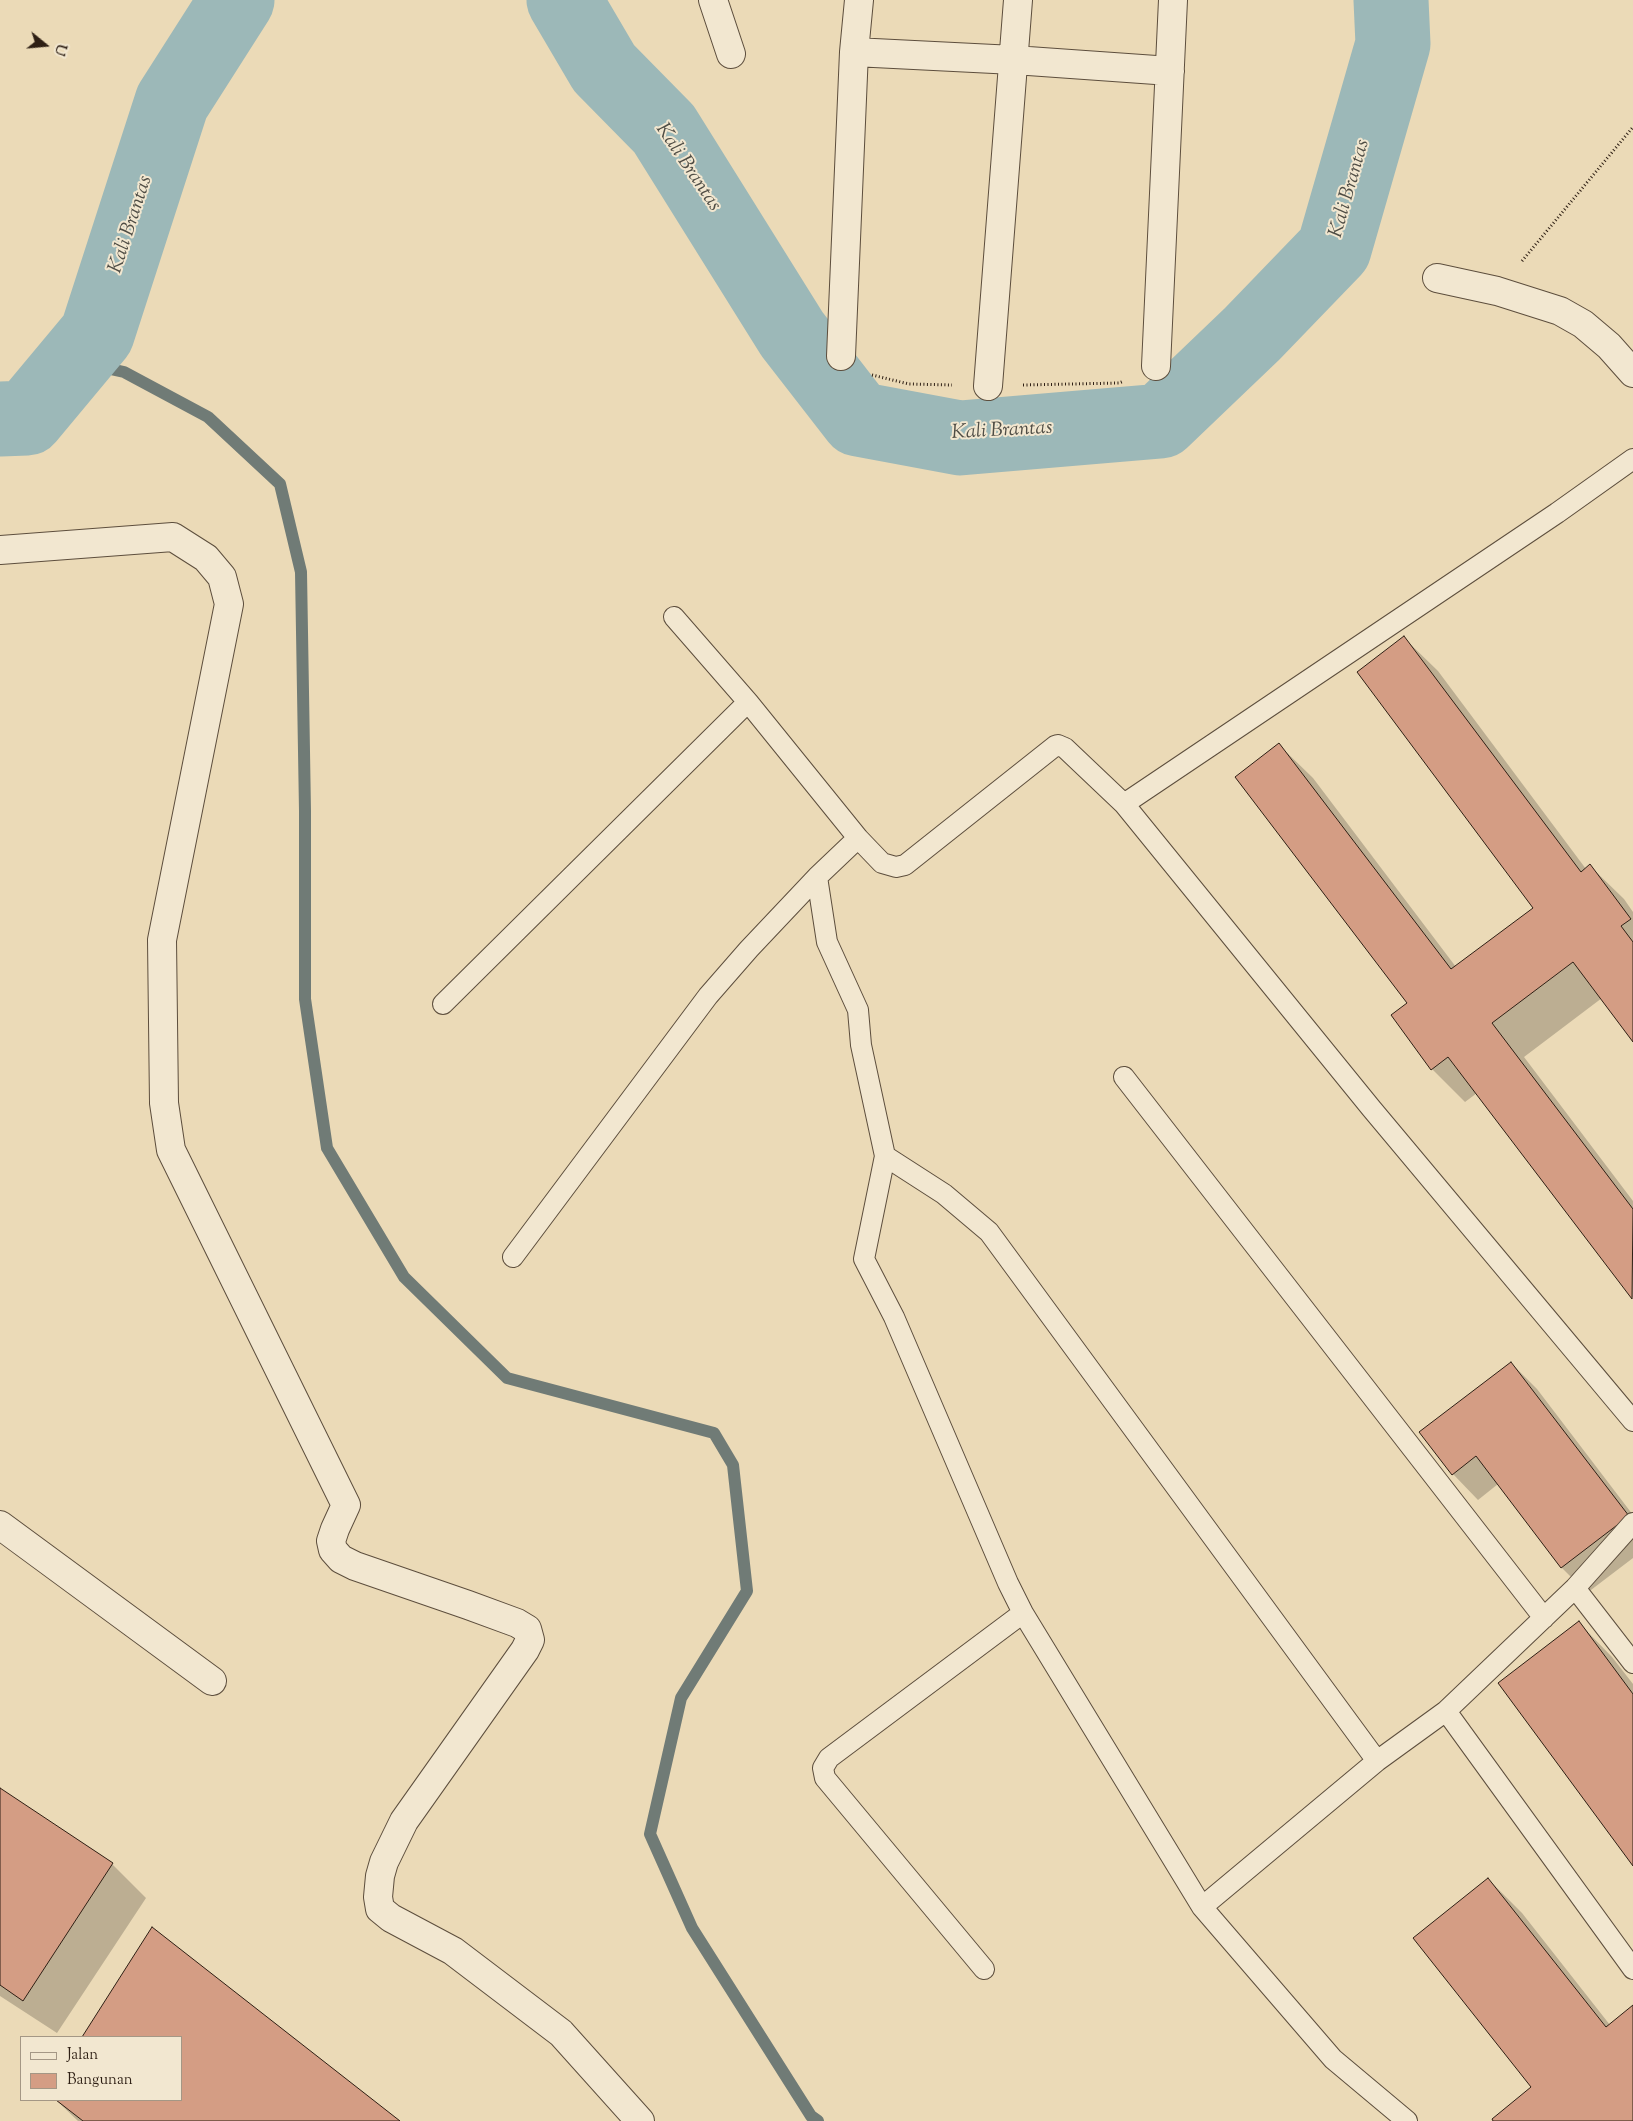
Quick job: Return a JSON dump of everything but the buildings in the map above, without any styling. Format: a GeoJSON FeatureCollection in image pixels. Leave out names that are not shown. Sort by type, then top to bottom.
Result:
{"type":"FeatureCollection","features":[{"type":"Feature","properties":{"kind":"street"},"geometry":{"type":"LineString","coordinates":[[714,0],[731,54]]}},
{"type":"Feature","properties":{"kind":"street"},"geometry":{"type":"LineString","coordinates":[[841,356],[854,52],[859,0]]}},
{"type":"Feature","properties":{"kind":"street"},"geometry":{"type":"LineString","coordinates":[[988,386],[1018,0]]}},
{"type":"Feature","properties":{"kind":"street"},"geometry":{"type":"LineString","coordinates":[[1156,366],[1173,0]]}},
{"type":"Feature","properties":{"kind":"street"},"geometry":{"type":"LineString","coordinates":[[854,52],[1014,60],[1170,71]]}},
{"type":"Feature","properties":{"kind":"street"},"geometry":{"type":"LineString","coordinates":[[1437,278],[1497,291],[1560,311],[1583,324],[1609,346],[1633,373]]}},
{"type":"Feature","properties":{"kind":"street"},"geometry":{"type":"LineString","coordinates":[[0,550],[174,537],[206,558],[222,577],[229,604],[162,940],[164,1103],[171,1150],[346,1505],[335,1529],[332,1542],[333,1550],[341,1559],[355,1566],[517,1623],[527,1629],[530,1640],[525,1650],[404,1822],[384,1862],[380,1876],[378,1897],[380,1909],[391,1918],[453,1951],[561,2033],[640,2121]]}},
{"type":"Feature","properties":{"kind":"street"},"geometry":{"type":"LineString","coordinates":[[0,1525],[212,1681]]}},
{"type":"Feature","properties":{"kind":"lane"},"geometry":{"type":"LineString","coordinates":[[1124,804],[1558,513],[1633,459]]}},
{"type":"Feature","properties":{"kind":"lane"},"geometry":{"type":"LineString","coordinates":[[674,617],[748,702],[858,838],[882,863],[896,867],[905,865],[1058,745],[1065,748],[1124,804],[1371,1108],[1633,1421]]}},
{"type":"Feature","properties":{"kind":"lane"},"geometry":{"type":"LineString","coordinates":[[444,1004],[748,702]]}},
{"type":"Feature","properties":{"kind":"lane"},"geometry":{"type":"LineString","coordinates":[[513,1257],[708,996],[817,877],[858,838]]}},
{"type":"Feature","properties":{"kind":"lane"},"geometry":{"type":"LineString","coordinates":[[817,877],[826,942],[858,1010],[861,1045],[885,1156],[864,1259],[894,1317],[1008,1583],[1023,1613],[1202,1907],[1334,2059],[1407,2121]]}},
{"type":"Feature","properties":{"kind":"lane"},"geometry":{"type":"LineString","coordinates":[[1124,1077],[1544,1618]]}},
{"type":"Feature","properties":{"kind":"lane"},"geometry":{"type":"LineString","coordinates":[[885,1156],[944,1194],[989,1232],[1377,1761]]}},
{"type":"Feature","properties":{"kind":"lane"},"geometry":{"type":"LineString","coordinates":[[1202,1907],[1377,1761],[1446,1711],[1575,1588],[1633,1524]]}},
{"type":"Feature","properties":{"kind":"lane"},"geometry":{"type":"LineString","coordinates":[[1575,1588],[1633,1663]]}},
{"type":"Feature","properties":{"kind":"lane"},"geometry":{"type":"LineString","coordinates":[[984,1969],[825,1778],[823,1768],[829,1758],[1023,1613]]}},
{"type":"Feature","properties":{"kind":"lane"},"geometry":{"type":"LineString","coordinates":[[1446,1711],[1633,1968]]}},
{"type":"Feature","properties":{"kind":"path"},"geometry":{"type":"LineString","coordinates":[[1497,291],[1633,128]]}},
{"type":"Feature","properties":{"kind":"waterway","name":"Kali Brantas"},"geometry":{"type":"LineString","coordinates":[[0,419],[27,418],[97,334],[172,102],[237,0]]}},
{"type":"Feature","properties":{"kind":"waterway","name":"Kali Brantas"},"geometry":{"type":"LineString","coordinates":[[564,0],[604,68],[664,129],[792,334],[858,419],[960,438],[1161,421],[1252,334],[1334,249],[1393,44],[1391,0]]}},
{"type":"Feature","properties":{"kind":"waterway"},"geometry":{"type":"LineString","coordinates":[[74,361],[124,372],[208,417],[280,484],[301,572],[305,811],[305,999],[327,1148],[404,1277],[507,1378],[714,1433],[733,1465],[747,1591],[681,1698],[650,1834],[692,1928],[811,2116],[818,2121]]}}]}
